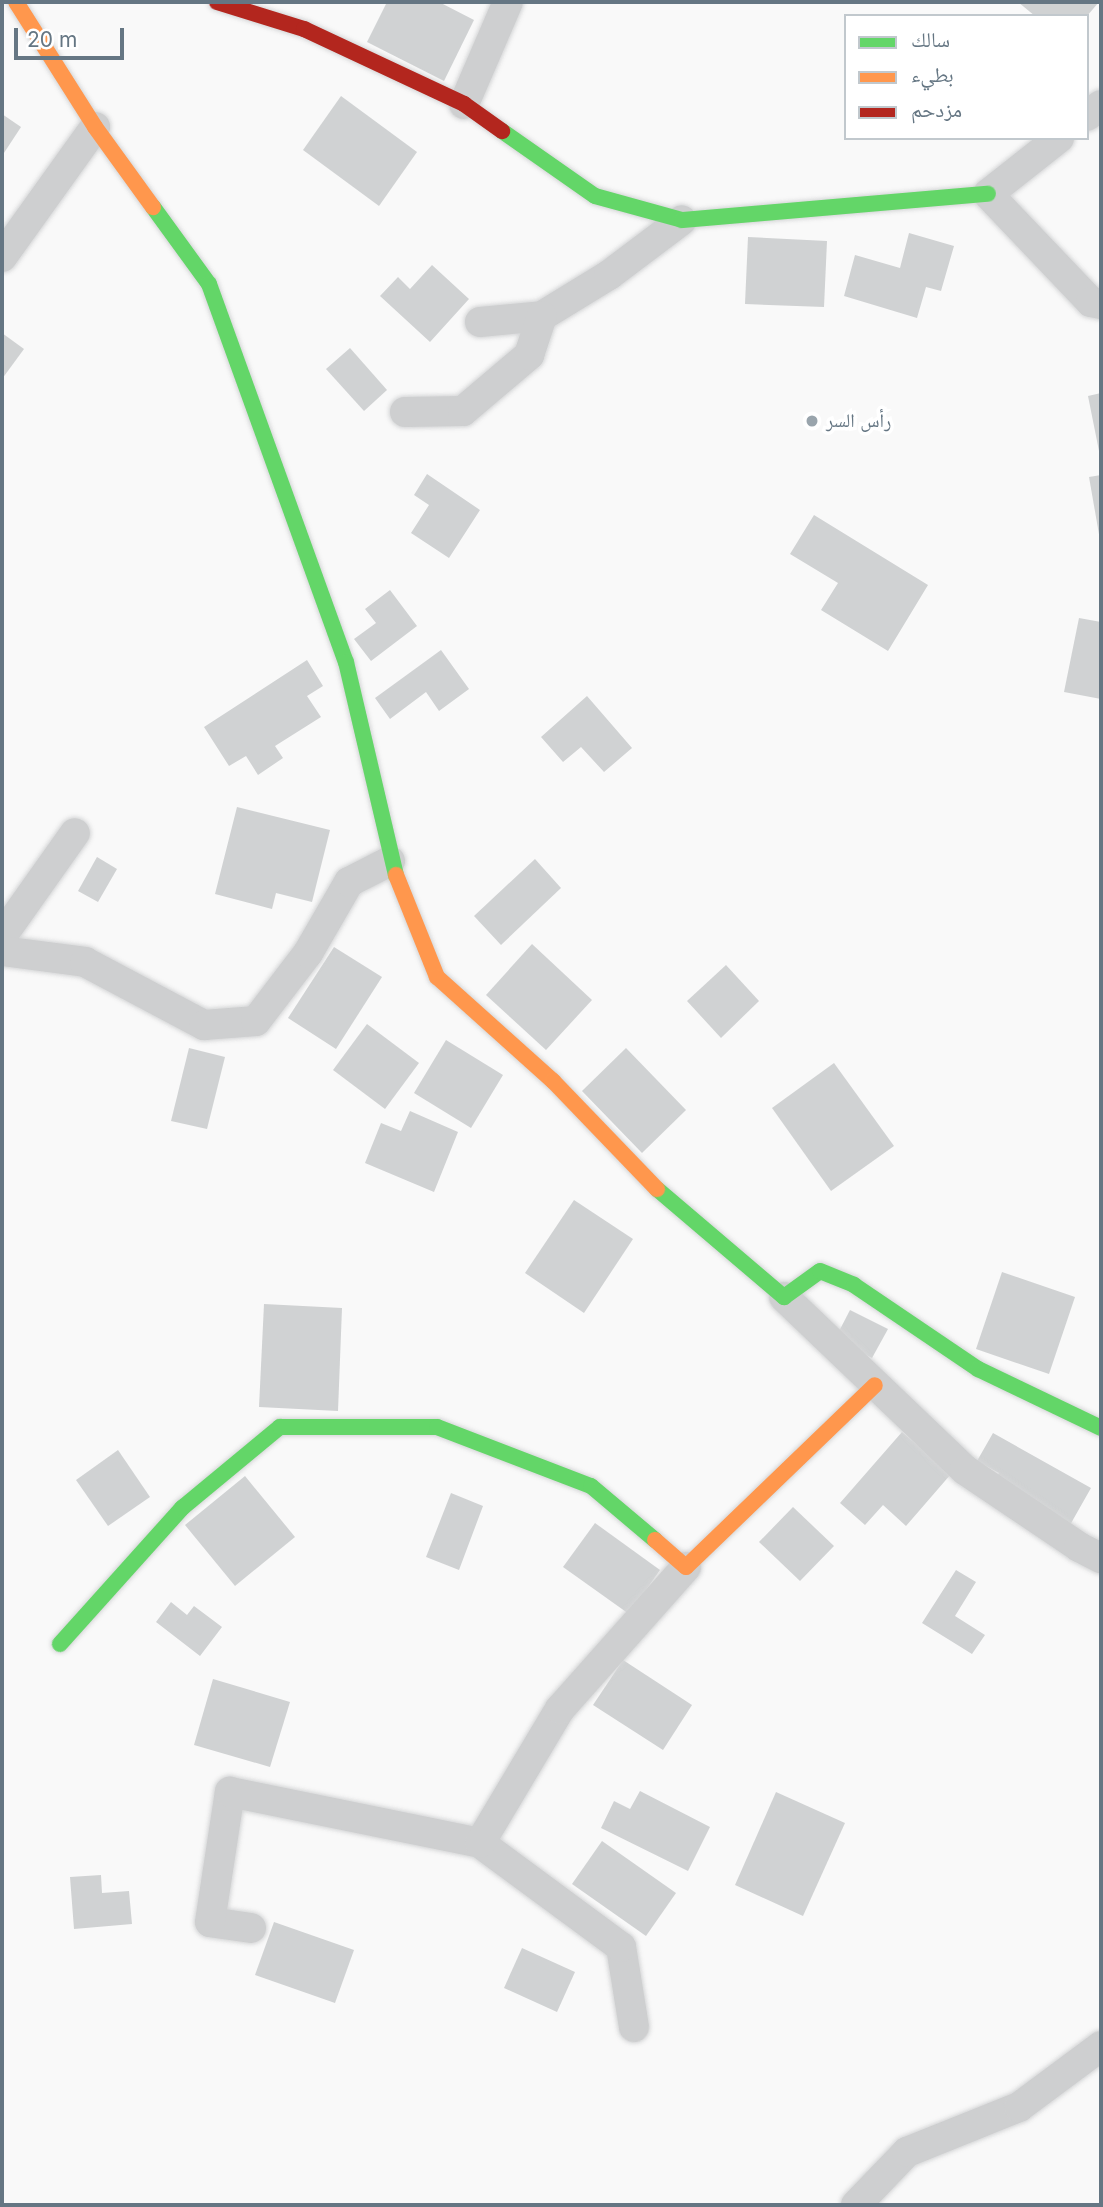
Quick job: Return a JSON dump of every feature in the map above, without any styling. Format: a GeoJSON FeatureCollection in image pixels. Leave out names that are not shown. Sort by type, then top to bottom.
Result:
{"type":"FeatureCollection","features":[{"type":"Feature","properties":{"kind":"street"},"geometry":{"type":"LineString","coordinates":[[16,2],[95,127],[209,284],[346,662],[390,861],[437,977],[553,1082],[657,1189],[783,1297],[965,1470],[1101,1558]]}},
{"type":"Feature","properties":{"kind":"street"},"geometry":{"type":"LineString","coordinates":[[218,2],[304,29],[464,104],[595,196],[682,220],[988,194],[1056,140]]}},
{"type":"Feature","properties":{"kind":"street"},"geometry":{"type":"LineString","coordinates":[[464,104],[508,2]]}},
{"type":"Feature","properties":{"kind":"street"},"geometry":{"type":"LineString","coordinates":[[2,257],[95,127]]}},
{"type":"Feature","properties":{"kind":"street"},"geometry":{"type":"LineString","coordinates":[[988,194],[1091,302],[1101,304]]}},
{"type":"Feature","properties":{"kind":"street"},"geometry":{"type":"LineString","coordinates":[[480,322],[542,316],[610,275],[682,220]]}},
{"type":"Feature","properties":{"kind":"street"},"geometry":{"type":"LineString","coordinates":[[405,412],[463,411],[529,355],[542,316]]}},
{"type":"Feature","properties":{"kind":"street"},"geometry":{"type":"LineString","coordinates":[[2,936],[75,833]]}},
{"type":"Feature","properties":{"kind":"street"},"geometry":{"type":"LineString","coordinates":[[2,951],[85,962],[204,1025],[256,1021],[308,953],[349,881],[390,861]]}},
{"type":"Feature","properties":{"kind":"street"},"geometry":{"type":"LineString","coordinates":[[783,1297],[820,1271],[854,1285],[978,1369],[1101,1428]]}},
{"type":"Feature","properties":{"kind":"street"},"geometry":{"type":"LineString","coordinates":[[480,1843],[560,1709],[686,1567],[875,1385]]}},
{"type":"Feature","properties":{"kind":"street"},"geometry":{"type":"LineString","coordinates":[[60,1644],[182,1508],[281,1427],[437,1427],[591,1486],[686,1567]]}},
{"type":"Feature","properties":{"kind":"street"},"geometry":{"type":"LineString","coordinates":[[251,1928],[210,1922],[230,1792],[480,1843],[621,1947],[634,2026]]}},
{"type":"Feature","properties":{"kind":"street"},"geometry":{"type":"LineString","coordinates":[[856,2205],[907,2151],[1019,2107],[1101,2046]]}},
{"type":"Feature","properties":{"kind":"building"},"geometry":{"type":"Polygon","coordinates":[[[387,2],[439,2],[474,20],[444,81],[367,42],[387,2]]]}},
{"type":"Feature","properties":{"kind":"building"},"geometry":{"type":"Polygon","coordinates":[[[1018,2],[1099,2],[1089,14],[1033,14],[1018,2]]]}},
{"type":"Feature","properties":{"kind":"building"},"geometry":{"type":"Polygon","coordinates":[[[341,96],[417,152],[379,206],[303,150],[341,96]]]}},
{"type":"Feature","properties":{"kind":"building"},"geometry":{"type":"Polygon","coordinates":[[[2,114],[21,127],[2,156],[2,114]]]}},
{"type":"Feature","properties":{"kind":"building"},"geometry":{"type":"Polygon","coordinates":[[[909,233],[954,246],[941,291],[926,287],[917,318],[844,296],[855,255],[900,268],[909,233]]]}},
{"type":"Feature","properties":{"kind":"building"},"geometry":{"type":"Polygon","coordinates":[[[748,237],[827,241],[824,307],[745,304],[748,237]]]}},
{"type":"Feature","properties":{"kind":"building"},"geometry":{"type":"Polygon","coordinates":[[[432,265],[469,299],[430,342],[380,296],[398,277],[410,289],[432,265]]]}},
{"type":"Feature","properties":{"kind":"building"},"geometry":{"type":"Polygon","coordinates":[[[2,333],[24,349],[2,379],[2,333]]]}},
{"type":"Feature","properties":{"kind":"building"},"geometry":{"type":"Polygon","coordinates":[[[350,348],[387,390],[364,411],[326,369],[350,348]]]}},
{"type":"Feature","properties":{"kind":"building"},"geometry":{"type":"Polygon","coordinates":[[[1101,393],[1101,450],[1099,451],[1088,396],[1101,393]]]}},
{"type":"Feature","properties":{"kind":"building"},"geometry":{"type":"Polygon","coordinates":[[[427,474],[480,510],[449,558],[411,533],[429,505],[414,495],[427,474]]]}},
{"type":"Feature","properties":{"kind":"building"},"geometry":{"type":"Polygon","coordinates":[[[1101,475],[1101,539],[1100,540],[1089,477],[1101,475]]]}},
{"type":"Feature","properties":{"kind":"building"},"geometry":{"type":"Polygon","coordinates":[[[814,515],[928,585],[888,651],[821,610],[838,583],[790,554],[814,515]]]}},
{"type":"Feature","properties":{"kind":"building"},"geometry":{"type":"Polygon","coordinates":[[[390,590],[417,626],[371,661],[354,639],[376,623],[365,609],[390,590]]]}},
{"type":"Feature","properties":{"kind":"building"},"geometry":{"type":"Polygon","coordinates":[[[1079,618],[1101,622],[1101,699],[1064,692],[1079,618]]]}},
{"type":"Feature","properties":{"kind":"building"},"geometry":{"type":"Polygon","coordinates":[[[441,650],[469,689],[439,711],[426,692],[390,719],[375,698],[441,650]]]}},
{"type":"Feature","properties":{"kind":"building"},"geometry":{"type":"Polygon","coordinates":[[[307,660],[323,686],[307,696],[321,717],[275,746],[283,758],[258,775],[246,756],[229,766],[204,727],[307,660]]]}},
{"type":"Feature","properties":{"kind":"building"},"geometry":{"type":"Polygon","coordinates":[[[587,696],[632,748],[604,772],[581,747],[563,762],[541,737],[587,696]]]}},
{"type":"Feature","properties":{"kind":"building"},"geometry":{"type":"Polygon","coordinates":[[[237,807],[330,830],[312,902],[276,893],[272,909],[215,894],[237,807]]]}},
{"type":"Feature","properties":{"kind":"building"},"geometry":{"type":"Polygon","coordinates":[[[97,857],[117,869],[98,902],[78,891],[97,857]]]}},
{"type":"Feature","properties":{"kind":"building"},"geometry":{"type":"Polygon","coordinates":[[[535,859],[561,888],[501,945],[474,916],[535,859]]]}},
{"type":"Feature","properties":{"kind":"building"},"geometry":{"type":"Polygon","coordinates":[[[532,944],[592,1000],[546,1050],[486,995],[532,944]]]}},
{"type":"Feature","properties":{"kind":"building"},"geometry":{"type":"Polygon","coordinates":[[[334,947],[382,977],[336,1049],[288,1018],[334,947]]]}},
{"type":"Feature","properties":{"kind":"building"},"geometry":{"type":"Polygon","coordinates":[[[726,965],[759,1001],[721,1038],[687,1001],[726,965]]]}},
{"type":"Feature","properties":{"kind":"building"},"geometry":{"type":"Polygon","coordinates":[[[367,1024],[419,1063],[385,1109],[333,1070],[367,1024]]]}},
{"type":"Feature","properties":{"kind":"building"},"geometry":{"type":"Polygon","coordinates":[[[446,1040],[503,1075],[471,1128],[414,1093],[446,1040]]]}},
{"type":"Feature","properties":{"kind":"building"},"geometry":{"type":"Polygon","coordinates":[[[189,1048],[225,1057],[207,1129],[171,1121],[189,1048]]]}},
{"type":"Feature","properties":{"kind":"building"},"geometry":{"type":"Polygon","coordinates":[[[626,1048],[686,1110],[642,1153],[582,1091],[626,1048]]]}},
{"type":"Feature","properties":{"kind":"building"},"geometry":{"type":"Polygon","coordinates":[[[834,1063],[894,1146],[831,1191],[772,1108],[834,1063]]]}},
{"type":"Feature","properties":{"kind":"building"},"geometry":{"type":"Polygon","coordinates":[[[410,1111],[458,1132],[434,1192],[365,1163],[381,1123],[401,1131],[410,1111]]]}},
{"type":"Feature","properties":{"kind":"building"},"geometry":{"type":"Polygon","coordinates":[[[574,1200],[633,1239],[584,1313],[525,1273],[574,1200]]]}},
{"type":"Feature","properties":{"kind":"building"},"geometry":{"type":"Polygon","coordinates":[[[1002,1272],[1075,1297],[1049,1374],[976,1349],[1002,1272]]]}},
{"type":"Feature","properties":{"kind":"building"},"geometry":{"type":"Polygon","coordinates":[[[264,1304],[342,1308],[338,1411],[259,1407],[264,1304]]]}},
{"type":"Feature","properties":{"kind":"building"},"geometry":{"type":"Polygon","coordinates":[[[850,1310],[888,1329],[872,1358],[835,1339],[850,1310]]]}},
{"type":"Feature","properties":{"kind":"building"},"geometry":{"type":"Polygon","coordinates":[[[902,1432],[951,1474],[906,1526],[883,1505],[865,1525],[840,1503],[902,1432]]]}},
{"type":"Feature","properties":{"kind":"building"},"geometry":{"type":"Polygon","coordinates":[[[993,1433],[1091,1488],[1070,1525],[993,1482],[999,1473],[977,1461],[993,1433]]]}},
{"type":"Feature","properties":{"kind":"building"},"geometry":{"type":"Polygon","coordinates":[[[118,1450],[150,1497],[108,1526],[76,1480],[118,1450]]]}},
{"type":"Feature","properties":{"kind":"building"},"geometry":{"type":"Polygon","coordinates":[[[245,1476],[295,1537],[235,1586],[185,1525],[245,1476]]]}},
{"type":"Feature","properties":{"kind":"building"},"geometry":{"type":"Polygon","coordinates":[[[451,1493],[483,1506],[459,1570],[426,1557],[451,1493]]]}},
{"type":"Feature","properties":{"kind":"building"},"geometry":{"type":"Polygon","coordinates":[[[793,1507],[834,1546],[800,1581],[759,1542],[793,1507]]]}},
{"type":"Feature","properties":{"kind":"building"},"geometry":{"type":"Polygon","coordinates":[[[595,1523],[660,1570],[629,1614],[563,1567],[595,1523]]]}},
{"type":"Feature","properties":{"kind":"building"},"geometry":{"type":"Polygon","coordinates":[[[956,1570],[976,1582],[955,1616],[985,1635],[972,1654],[922,1623],[956,1570]]]}},
{"type":"Feature","properties":{"kind":"building"},"geometry":{"type":"Polygon","coordinates":[[[171,1602],[187,1615],[194,1606],[222,1627],[200,1656],[156,1622],[171,1602]]]}},
{"type":"Feature","properties":{"kind":"building"},"geometry":{"type":"Polygon","coordinates":[[[623,1660],[692,1705],[663,1750],[593,1705],[623,1660]]]}},
{"type":"Feature","properties":{"kind":"building"},"geometry":{"type":"Polygon","coordinates":[[[213,1679],[290,1702],[270,1767],[194,1745],[213,1679]]]}},
{"type":"Feature","properties":{"kind":"building"},"geometry":{"type":"Polygon","coordinates":[[[640,1791],[710,1827],[688,1871],[601,1828],[614,1801],[630,1809],[640,1791]]]}},
{"type":"Feature","properties":{"kind":"building"},"geometry":{"type":"Polygon","coordinates":[[[776,1792],[845,1823],[803,1916],[735,1885],[776,1792]]]}},
{"type":"Feature","properties":{"kind":"building"},"geometry":{"type":"Polygon","coordinates":[[[602,1841],[676,1893],[646,1936],[572,1884],[602,1841]]]}},
{"type":"Feature","properties":{"kind":"building"},"geometry":{"type":"Polygon","coordinates":[[[101,1875],[102,1893],[129,1891],[132,1924],[74,1929],[70,1877],[101,1875]]]}},
{"type":"Feature","properties":{"kind":"building"},"geometry":{"type":"Polygon","coordinates":[[[274,1922],[354,1950],[335,2003],[255,1975],[274,1922]]]}},
{"type":"Feature","properties":{"kind":"building"},"geometry":{"type":"Polygon","coordinates":[[[522,1948],[575,1972],[557,2012],[504,1988],[522,1948]]]}},
{"type":"Feature","properties":{"kind":"traffic: fast"},"geometry":{"type":"LineString","coordinates":[[502,131],[595,196],[682,220],[988,194]]}},
{"type":"Feature","properties":{"kind":"traffic: fast"},"geometry":{"type":"LineString","coordinates":[[153,207],[209,284],[346,662],[396,875]]}},
{"type":"Feature","properties":{"kind":"traffic: fast"},"geometry":{"type":"LineString","coordinates":[[657,1189],[784,1297],[820,1271],[854,1285],[978,1369],[1101,1428]]}},
{"type":"Feature","properties":{"kind":"traffic: fast"},"geometry":{"type":"LineString","coordinates":[[60,1644],[182,1508],[280,1427],[437,1427],[591,1486],[655,1540]]}},
{"type":"Feature","properties":{"kind":"traffic: slow"},"geometry":{"type":"LineString","coordinates":[[16,2],[95,127],[153,207]]}},
{"type":"Feature","properties":{"kind":"traffic: slow"},"geometry":{"type":"LineString","coordinates":[[396,875],[437,977],[553,1081],[657,1189]]}},
{"type":"Feature","properties":{"kind":"traffic: slow"},"geometry":{"type":"LineString","coordinates":[[655,1540],[686,1567],[875,1385]]}},
{"type":"Feature","properties":{"kind":"traffic: jam"},"geometry":{"type":"LineString","coordinates":[[217,2],[304,29],[464,104],[502,131]]}},
{"type":"Feature","properties":{"kind":"place","name":"رأس السر"},"geometry":{"type":"Point","coordinates":[812,421]}}]}
